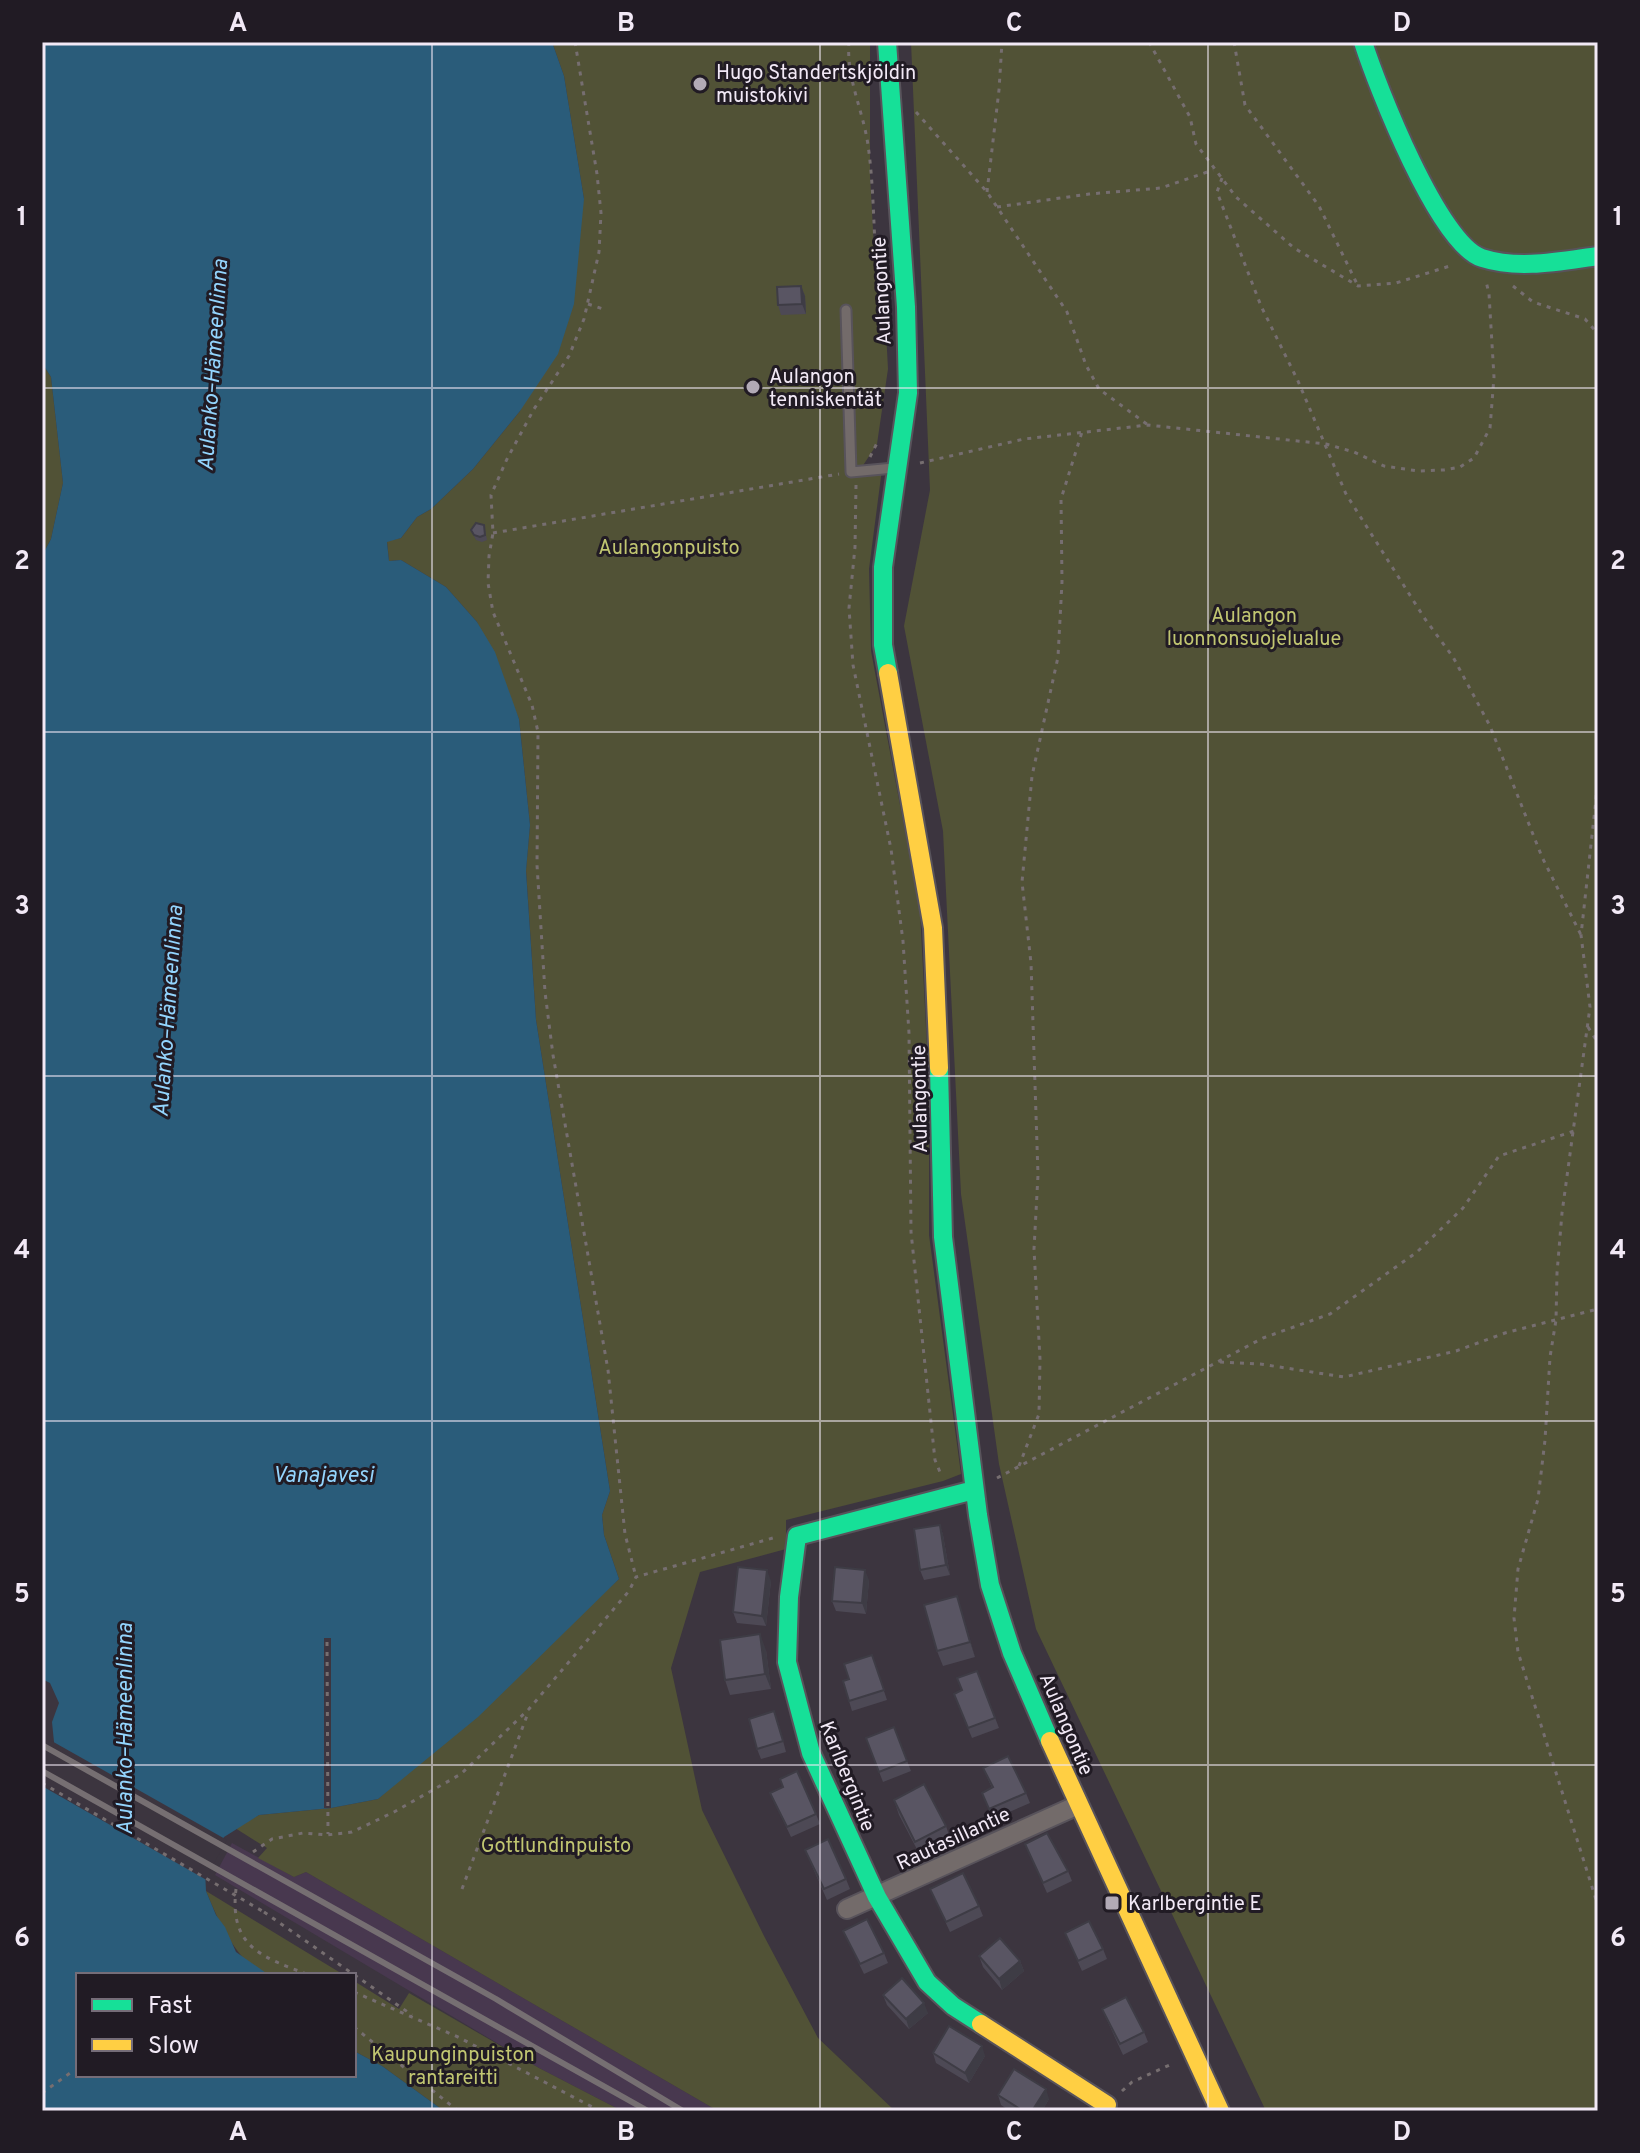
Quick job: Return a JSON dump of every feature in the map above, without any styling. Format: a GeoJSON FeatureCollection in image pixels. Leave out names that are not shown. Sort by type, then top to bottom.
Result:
{"type":"FeatureCollection","features":[{"type":"Feature","properties":{"kind":"main road","name":"Aulangontie"},"geometry":{"type":"LineString","coordinates":[[887,42],[906,307],[908,393],[883,567],[883,645],[933,928],[938,1002],[943,1237],[974,1490],[990,1585],[1012,1653],[1078,1805],[1220,2111]]}},
{"type":"Feature","properties":{"kind":"main road"},"geometry":{"type":"LineString","coordinates":[[1363,42],[1379,92],[1444,223],[1459,243],[1480,258],[1510,263],[1548,263],[1598,256]]}},
{"type":"Feature","properties":{"kind":"main road"},"geometry":{"type":"LineString","coordinates":[[797,1536],[974,1490]]}},
{"type":"Feature","properties":{"kind":"main road","name":"Karlbergintie"},"geometry":{"type":"LineString","coordinates":[[797,1536],[789,1597],[787,1662],[795,1699],[811,1753],[877,1897],[927,1982],[944,1998],[1020,2051],[1113,2099]]}},
{"type":"Feature","properties":{"kind":"street","name":"Rautasillantie"},"geometry":{"type":"LineString","coordinates":[[847,1909],[1078,1805]]}},
{"type":"Feature","properties":{"kind":"lane"},"geometry":{"type":"LineString","coordinates":[[846,310],[851,472],[897,468]]}},
{"type":"Feature","properties":{"kind":"path"},"geometry":{"type":"LineString","coordinates":[[253,1852],[272,1839],[303,1833],[328,1835],[352,1832],[461,1774],[529,1709],[629,1591],[636,1577],[623,1522],[608,1370],[553,1055],[545,992],[537,865],[538,732],[532,705],[493,612],[488,583],[493,533],[491,495],[534,409],[569,356],[588,304],[599,252],[601,213],[575,42]]}},
{"type":"Feature","properties":{"kind":"path"},"geometry":{"type":"LineString","coordinates":[[987,192],[1002,42]]}},
{"type":"Feature","properties":{"kind":"path"},"geometry":{"type":"LineString","coordinates":[[897,468],[1024,439],[1148,425],[1326,444],[1354,452],[1384,466],[1418,471],[1460,467],[1474,458],[1490,428],[1494,377],[1489,294],[1480,258],[1396,283],[1358,286],[1294,248],[1236,197],[1196,144],[1190,117],[1149,42]]}},
{"type":"Feature","properties":{"kind":"path"},"geometry":{"type":"LineString","coordinates":[[1234,42],[1245,105],[1319,206],[1358,286]]}},
{"type":"Feature","properties":{"kind":"path"},"geometry":{"type":"LineString","coordinates":[[889,82],[987,192],[1067,312],[1086,365],[1099,389],[1148,425]]}},
{"type":"Feature","properties":{"kind":"path"},"geometry":{"type":"LineString","coordinates":[[997,207],[1161,188],[1215,169]]}},
{"type":"Feature","properties":{"kind":"path"},"geometry":{"type":"LineString","coordinates":[[1222,178],[1217,192],[1261,306],[1346,494],[1425,619],[1453,657],[1490,726],[1542,857],[1581,935]]}},
{"type":"Feature","properties":{"kind":"path"},"geometry":{"type":"LineString","coordinates":[[1512,285],[1533,302],[1585,319],[1598,334]]}},
{"type":"Feature","properties":{"kind":"path"},"geometry":{"type":"LineString","coordinates":[[588,304],[603,309]]}},
{"type":"Feature","properties":{"kind":"path"},"geometry":{"type":"LineString","coordinates":[[1019,1466],[1039,1414],[1040,1359],[1034,1249],[1038,1175],[1031,963],[1022,882],[1032,776],[1058,657],[1062,582],[1061,499],[1082,432]]}},
{"type":"Feature","properties":{"kind":"path"},"geometry":{"type":"LineString","coordinates":[[493,533],[851,472]]}},
{"type":"Feature","properties":{"kind":"path"},"geometry":{"type":"LineString","coordinates":[[1598,755],[1581,935],[1590,1007],[1557,1273],[1556,1320],[1538,1499],[1518,1569],[1514,1618],[1518,1652],[1598,1906]]}},
{"type":"Feature","properties":{"kind":"path"},"geometry":{"type":"LineString","coordinates":[[1588,1027],[1598,1043]]}},
{"type":"Feature","properties":{"kind":"path"},"geometry":{"type":"LineString","coordinates":[[974,1490],[1263,1338],[1330,1314],[1417,1252],[1463,1208],[1499,1156],[1574,1131]]}},
{"type":"Feature","properties":{"kind":"path"},"geometry":{"type":"LineString","coordinates":[[1217,1362],[1260,1364],[1344,1377],[1456,1351],[1505,1333],[1598,1309]]}},
{"type":"Feature","properties":{"kind":"path"},"geometry":{"type":"LineString","coordinates":[[636,1577],[776,1537],[797,1536]]}},
{"type":"Feature","properties":{"kind":"path"},"geometry":{"type":"LineString","coordinates":[[327,1642],[328,1835]]}},
{"type":"Feature","properties":{"kind":"path"},"geometry":{"type":"LineString","coordinates":[[462,1889],[529,1709]]}},
{"type":"Feature","properties":{"kind":"path"},"geometry":{"type":"LineString","coordinates":[[42,1783],[264,1912],[351,1973]]}},
{"type":"Feature","properties":{"kind":"path"},"geometry":{"type":"LineString","coordinates":[[236,1889],[234,1904],[237,1924],[244,1940],[262,1956],[304,1973]]}},
{"type":"Feature","properties":{"kind":"path"},"geometry":{"type":"LineString","coordinates":[[292,1968],[295,1973]]}},
{"type":"Feature","properties":{"kind":"path"},"geometry":{"type":"LineString","coordinates":[[356,1977],[418,2020]]}},
{"type":"Feature","properties":{"kind":"path"},"geometry":{"type":"LineString","coordinates":[[356,1993],[507,2061],[600,2111]]}},
{"type":"Feature","properties":{"kind":"path"},"geometry":{"type":"LineString","coordinates":[[356,2029],[458,2111]]}},
{"type":"Feature","properties":{"kind":"path"},"geometry":{"type":"LineString","coordinates":[[1113,2099],[1132,2082],[1164,2068]]}},
{"type":"Feature","properties":{"kind":"path"},"geometry":{"type":"LineString","coordinates":[[42,2093],[73,2071]]}},
{"type":"Feature","properties":{"kind":"shaded area"},"geometry":{"type":"Polygon","coordinates":[[[232,1843],[294,1877],[306,1872],[718,2111],[622,2111],[539,2068],[215,1875],[232,1843]]]}},
{"type":"Feature","properties":{"kind":"green space","name":"Aulangonpuisto"},"geometry":{"type":"Polygon","coordinates":[[[552,42],[870,42],[870,175],[876,284],[886,331],[888,369],[877,444],[860,470],[882,469],[869,569],[871,651],[920,911],[929,1086],[929,1235],[961,1474],[786,1520],[786,1549],[700,1572],[671,1668],[702,1810],[764,1936],[818,2038],[895,2111],[718,2111],[306,1872],[294,1877],[258,1858],[267,1848],[235,1828],[259,1815],[331,1808],[378,1799],[619,1579],[604,1535],[602,1515],[610,1491],[536,1020],[526,870],[530,825],[519,719],[477,622],[446,587],[401,560],[389,561],[387,541],[401,538],[417,517],[431,509],[473,469],[520,411],[584,199],[564,76],[552,42]]]}},
{"type":"Feature","properties":{"kind":"green space","name":"Aulangon luonnonsuojelualue"},"geometry":{"type":"Polygon","coordinates":[[[911,42],[1598,42],[1598,2111],[1266,2111],[1036,1629],[999,1464],[961,1194],[943,831],[904,626],[930,490],[911,42]]]}},
{"type":"Feature","properties":{"kind":"green space"},"geometry":{"type":"Polygon","coordinates":[[[42,363],[51,377],[63,483],[51,539],[42,556],[42,363]]]}},
{"type":"Feature","properties":{"kind":"green space"},"geometry":{"type":"Polygon","coordinates":[[[206,1891],[341,1973],[264,1973],[257,1970],[238,1952],[206,1891]]]}},
{"type":"Feature","properties":{"kind":"green space","name":"Kaupunginpuiston rantareitti"},"geometry":{"type":"Polygon","coordinates":[[[356,1982],[399,2009],[409,1993],[539,2068],[622,2111],[444,2111],[382,2066],[356,2052],[356,1982]]]}},
{"type":"Feature","properties":{"kind":"water","name":"Vanajavesi"},"geometry":{"type":"Polygon","coordinates":[[[42,42],[552,42],[564,76],[584,199],[574,304],[558,354],[520,411],[473,469],[431,509],[417,517],[401,538],[387,542],[389,561],[401,560],[446,587],[477,622],[495,652],[519,719],[530,825],[526,871],[536,1020],[610,1491],[602,1515],[604,1535],[619,1579],[478,1717],[378,1799],[331,1808],[259,1815],[224,1837],[205,1871],[206,1891],[236,1952],[266,1973],[76,1973],[76,2077],[356,2077],[356,2052],[382,2066],[444,2111],[42,2111],[42,1767],[54,1742],[52,1722],[59,1703],[50,1683],[42,1679],[42,556],[51,539],[63,483],[51,377],[42,363],[42,42]]]}},
{"type":"Feature","properties":{"kind":"pier"},"geometry":{"type":"Polygon","coordinates":[[[324,1638],[331,1638],[331,1808],[324,1808],[324,1638]]]}},
{"type":"Feature","properties":{"kind":"pier"},"geometry":{"type":"Polygon","coordinates":[[[50,1740],[227,1840],[209,1872],[210,1882],[42,1786],[42,1757],[50,1740]]]}},
{"type":"Feature","properties":{"kind":"building"},"geometry":{"type":"Polygon","coordinates":[[[801,286],[802,304],[778,305],[777,287],[801,286]]]}},
{"type":"Feature","properties":{"kind":"building"},"geometry":{"type":"Polygon","coordinates":[[[476,523],[484,525],[485,535],[474,535],[471,530],[476,523]]]}},
{"type":"Feature","properties":{"kind":"building"},"geometry":{"type":"Polygon","coordinates":[[[940,1525],[946,1565],[920,1570],[914,1529],[940,1525]]]}},
{"type":"Feature","properties":{"kind":"building"},"geometry":{"type":"Polygon","coordinates":[[[738,1567],[767,1570],[762,1616],[733,1612],[738,1567]]]}},
{"type":"Feature","properties":{"kind":"building"},"geometry":{"type":"Polygon","coordinates":[[[835,1567],[865,1570],[862,1603],[832,1601],[835,1567]]]}},
{"type":"Feature","properties":{"kind":"building"},"geometry":{"type":"Polygon","coordinates":[[[957,1596],[970,1642],[937,1651],[924,1605],[957,1596]]]}},
{"type":"Feature","properties":{"kind":"building"},"geometry":{"type":"Polygon","coordinates":[[[760,1634],[765,1674],[725,1680],[720,1640],[760,1634]]]}},
{"type":"Feature","properties":{"kind":"building"},"geometry":{"type":"Polygon","coordinates":[[[872,1655],[884,1690],[849,1701],[843,1681],[849,1679],[844,1664],[872,1655]]]}},
{"type":"Feature","properties":{"kind":"building"},"geometry":{"type":"Polygon","coordinates":[[[977,1671],[995,1718],[968,1728],[954,1694],[962,1690],[957,1678],[977,1671]]]}},
{"type":"Feature","properties":{"kind":"building"},"geometry":{"type":"Polygon","coordinates":[[[774,1711],[783,1741],[757,1749],[749,1719],[774,1711]]]}},
{"type":"Feature","properties":{"kind":"building"},"geometry":{"type":"Polygon","coordinates":[[[894,1727],[907,1761],[879,1772],[866,1738],[894,1727]]]}},
{"type":"Feature","properties":{"kind":"building"},"geometry":{"type":"Polygon","coordinates":[[[1008,1756],[1026,1793],[989,1809],[982,1793],[993,1787],[983,1768],[1008,1756]]]}},
{"type":"Feature","properties":{"kind":"building"},"geometry":{"type":"Polygon","coordinates":[[[797,1771],[816,1814],[787,1827],[770,1793],[783,1787],[780,1779],[797,1771]]]}},
{"type":"Feature","properties":{"kind":"building"},"geometry":{"type":"Polygon","coordinates":[[[924,1784],[946,1826],[915,1842],[894,1800],[924,1784]]]}},
{"type":"Feature","properties":{"kind":"building"},"geometry":{"type":"Polygon","coordinates":[[[1047,1833],[1068,1871],[1043,1883],[1025,1844],[1047,1833]]]}},
{"type":"Feature","properties":{"kind":"building"},"geometry":{"type":"Polygon","coordinates":[[[828,1839],[846,1879],[824,1889],[805,1850],[828,1839]]]}},
{"type":"Feature","properties":{"kind":"building"},"geometry":{"type":"Polygon","coordinates":[[[963,1873],[979,1906],[946,1922],[930,1889],[963,1873]]]}},
{"type":"Feature","properties":{"kind":"building"},"geometry":{"type":"Polygon","coordinates":[[[867,1919],[884,1953],[860,1964],[843,1931],[867,1919]]]}},
{"type":"Feature","properties":{"kind":"building"},"geometry":{"type":"Polygon","coordinates":[[[1089,1921],[1103,1949],[1078,1961],[1065,1933],[1089,1921]]]}},
{"type":"Feature","properties":{"kind":"building"},"geometry":{"type":"Polygon","coordinates":[[[1000,1938],[1020,1961],[999,1979],[979,1956],[1000,1938]]]}},
{"type":"Feature","properties":{"kind":"building"},"geometry":{"type":"Polygon","coordinates":[[[902,1978],[924,2003],[906,2019],[883,1995],[902,1978]]]}},
{"type":"Feature","properties":{"kind":"building"},"geometry":{"type":"Polygon","coordinates":[[[1126,1997],[1144,2032],[1120,2044],[1102,2009],[1126,1997]]]}},
{"type":"Feature","properties":{"kind":"building"},"geometry":{"type":"Polygon","coordinates":[[[949,2026],[982,2046],[965,2073],[933,2053],[949,2026]]]}},
{"type":"Feature","properties":{"kind":"building"},"geometry":{"type":"Polygon","coordinates":[[[1014,2069],[1046,2089],[1032,2111],[1023,2111],[998,2095],[1014,2069]]]}},
{"type":"Feature","properties":{"kind":"railway"},"geometry":{"type":"LineString","coordinates":[[42,1745],[496,1999],[683,2111]]}},
{"type":"Feature","properties":{"kind":"railway"},"geometry":{"type":"LineString","coordinates":[[42,1771],[648,2111]]}},
{"type":"Feature","properties":{"kind":"traffic: fast"},"geometry":{"type":"LineString","coordinates":[[887,42],[906,307],[908,393],[883,567],[883,645],[888,673]]}},
{"type":"Feature","properties":{"kind":"traffic: fast"},"geometry":{"type":"LineString","coordinates":[[1363,42],[1412,162],[1447,225],[1465,247],[1482,258],[1496,262],[1540,263],[1598,256]]}},
{"type":"Feature","properties":{"kind":"traffic: fast"},"geometry":{"type":"LineString","coordinates":[[939,1068],[943,1237],[978,1515],[990,1585],[1012,1653],[1050,1741]]}},
{"type":"Feature","properties":{"kind":"traffic: fast"},"geometry":{"type":"LineString","coordinates":[[974,1490],[797,1536],[789,1597],[787,1662],[811,1753],[877,1897],[927,1982],[953,2006],[981,2024]]}},
{"type":"Feature","properties":{"kind":"traffic: slow"},"geometry":{"type":"LineString","coordinates":[[888,673],[933,928],[939,1068]]}},
{"type":"Feature","properties":{"kind":"traffic: slow"},"geometry":{"type":"LineString","coordinates":[[1050,1741],[1220,2111]]}},
{"type":"Feature","properties":{"kind":"traffic: slow"},"geometry":{"type":"LineString","coordinates":[[981,2024],[1107,2105]]}},
{"type":"Feature","properties":{"kind":"place","name":"Hugo Standertskjöldin muistokivi"},"geometry":{"type":"Point","coordinates":[700,84]}},
{"type":"Feature","properties":{"kind":"place","name":"Aulangon tenniskentät"},"geometry":{"type":"Point","coordinates":[753,387]}},
{"type":"Feature","properties":{"kind":"place","name":"Karlbergintie E"},"geometry":{"type":"Point","coordinates":[1112,1903]}},
{"type":"Feature","properties":{"kind":"water label","name":"Aulanko–Hämeenlinna"},"geometry":{"type":"Point","coordinates":[212,365]}},
{"type":"Feature","properties":{"kind":"water label","name":"Aulanko–Hämeenlinna"},"geometry":{"type":"Point","coordinates":[167,1011]}},
{"type":"Feature","properties":{"kind":"water label","name":"Aulanko–Hämeenlinna"},"geometry":{"type":"Point","coordinates":[124,1729]}},
{"type":"Feature","properties":{"kind":"park label","name":"Gottlundinpuisto"},"geometry":{"type":"Point","coordinates":[556,1845]}}]}
